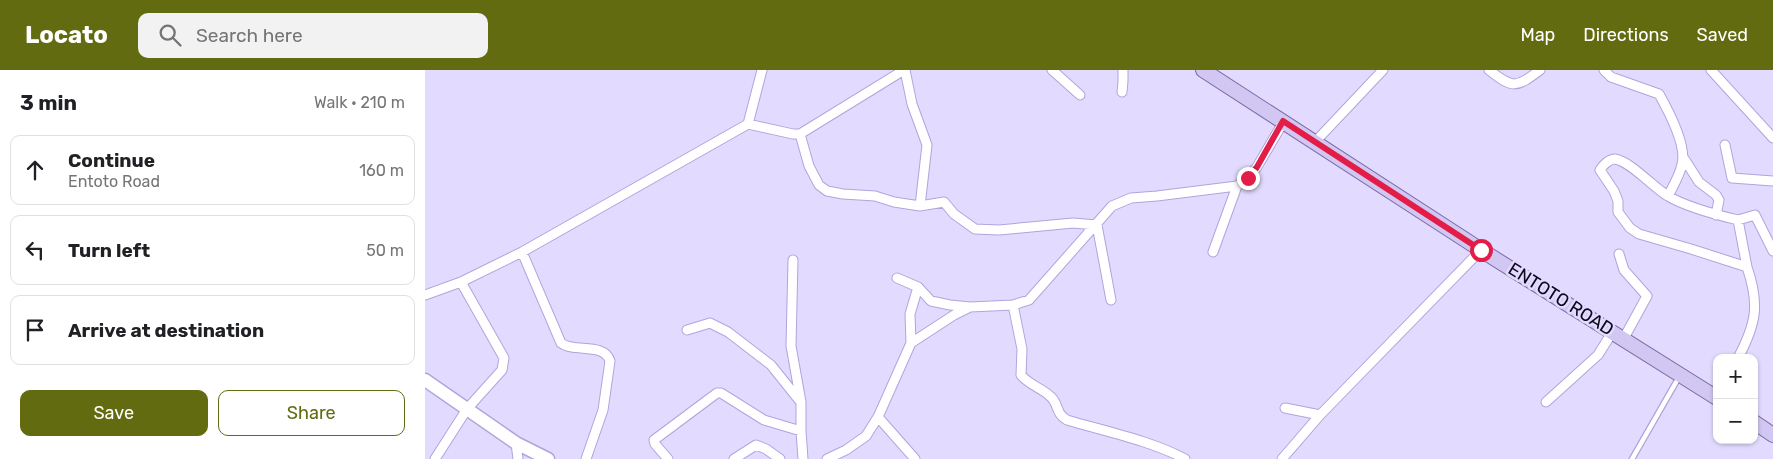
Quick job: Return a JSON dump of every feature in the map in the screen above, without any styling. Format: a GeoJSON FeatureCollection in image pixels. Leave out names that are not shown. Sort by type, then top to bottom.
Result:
{"type":"FeatureCollection","features":[{"type":"Feature","properties":{"kind":"main road","name":"ENTOTO ROAD"},"geometry":{"type":"LineString","coordinates":[[1203,70],[1481,250],[1713,393]]}},
{"type":"Feature","properties":{"kind":"main road"},"geometry":{"type":"LineString","coordinates":[[1758,425],[1773,435]]}},
{"type":"Feature","properties":{"kind":"street"},"geometry":{"type":"LineString","coordinates":[[748,124],[761,70]]}},
{"type":"Feature","properties":{"kind":"street"},"geometry":{"type":"LineString","coordinates":[[425,295],[461,282],[522,252],[748,124],[799,134],[904,70],[912,104],[927,145],[920,206]]}},
{"type":"Feature","properties":{"kind":"street"},"geometry":{"type":"LineString","coordinates":[[1052,70],[1080,95]]}},
{"type":"Feature","properties":{"kind":"street"},"geometry":{"type":"LineString","coordinates":[[1121,92],[1123,70]]}},
{"type":"Feature","properties":{"kind":"street"},"geometry":{"type":"LineString","coordinates":[[1315,142],[1382,70]]}},
{"type":"Feature","properties":{"kind":"street"},"geometry":{"type":"LineString","coordinates":[[1489,70],[1502,80],[1514,84],[1524,82],[1540,70]]}},
{"type":"Feature","properties":{"kind":"street"},"geometry":{"type":"LineString","coordinates":[[1604,70],[1611,77],[1659,94],[1677,130],[1683,157],[1699,182],[1719,200],[1716,215]]}},
{"type":"Feature","properties":{"kind":"street"},"geometry":{"type":"LineString","coordinates":[[1711,70],[1773,138]]}},
{"type":"Feature","properties":{"kind":"street"},"geometry":{"type":"LineString","coordinates":[[897,278],[918,287],[931,301],[950,305],[970,307],[1013,305],[1029,300],[1112,206],[1131,198],[1237,186],[1248,178],[1257,167],[1283,121]]}},
{"type":"Feature","properties":{"kind":"street"},"geometry":{"type":"LineString","coordinates":[[799,134],[809,166],[819,185],[827,190],[843,194],[875,196],[894,202],[920,206],[944,202],[954,214],[975,229],[999,230],[1073,223],[1097,224]]}},
{"type":"Feature","properties":{"kind":"street"},"geometry":{"type":"LineString","coordinates":[[1725,145],[1732,178],[1773,181]]}},
{"type":"Feature","properties":{"kind":"street"},"geometry":{"type":"LineString","coordinates":[[1669,196],[1683,157]]}},
{"type":"Feature","properties":{"kind":"street"},"geometry":{"type":"LineString","coordinates":[[1747,267],[1639,234],[1630,228],[1618,212],[1618,201],[1614,191],[1600,170],[1610,160],[1616,159],[1669,196],[1716,215],[1738,220],[1755,215],[1773,252]]}},
{"type":"Feature","properties":{"kind":"street"},"geometry":{"type":"LineString","coordinates":[[1213,252],[1237,186]]}},
{"type":"Feature","properties":{"kind":"street"},"geometry":{"type":"LineString","coordinates":[[1738,220],[1747,267],[1753,284],[1755,308],[1749,336],[1740,354]]}},
{"type":"Feature","properties":{"kind":"street"},"geometry":{"type":"LineString","coordinates":[[1097,224],[1111,300]]}},
{"type":"Feature","properties":{"kind":"street"},"geometry":{"type":"LineString","coordinates":[[1282,459],[1320,415],[1481,250]]}},
{"type":"Feature","properties":{"kind":"street"},"geometry":{"type":"LineString","coordinates":[[522,252],[561,343],[566,347],[592,349],[605,353],[610,361],[600,423],[586,459]]}},
{"type":"Feature","properties":{"kind":"street"},"geometry":{"type":"LineString","coordinates":[[1546,402],[1599,355],[1618,335],[1647,296],[1624,270],[1619,254]]}},
{"type":"Feature","properties":{"kind":"street"},"geometry":{"type":"LineString","coordinates":[[793,260],[791,346],[801,402],[803,459]]}},
{"type":"Feature","properties":{"kind":"street"},"geometry":{"type":"LineString","coordinates":[[435,459],[467,410],[502,370],[504,358],[461,282]]}},
{"type":"Feature","properties":{"kind":"street"},"geometry":{"type":"LineString","coordinates":[[827,459],[846,450],[867,436],[878,417],[911,343],[910,314],[918,287]]}},
{"type":"Feature","properties":{"kind":"street"},"geometry":{"type":"LineString","coordinates":[[1013,305],[1022,348],[1021,375],[1028,382],[1051,397],[1062,417],[1150,445],[1185,459]]}},
{"type":"Feature","properties":{"kind":"street"},"geometry":{"type":"LineString","coordinates":[[911,343],[953,315],[970,307]]}},
{"type":"Feature","properties":{"kind":"street"},"geometry":{"type":"LineString","coordinates":[[687,330],[710,323],[728,332],[771,365],[801,402]]}},
{"type":"Feature","properties":{"kind":"street"},"geometry":{"type":"LineString","coordinates":[[425,380],[516,443],[548,459]]}},
{"type":"Feature","properties":{"kind":"street"},"geometry":{"type":"LineString","coordinates":[[668,459],[655,444],[654,440],[717,393],[763,420],[801,431]]}},
{"type":"Feature","properties":{"kind":"street"},"geometry":{"type":"LineString","coordinates":[[1285,408],[1320,415]]}},
{"type":"Feature","properties":{"kind":"street"},"geometry":{"type":"LineString","coordinates":[[878,417],[915,459]]}},
{"type":"Feature","properties":{"kind":"street"},"geometry":{"type":"LineString","coordinates":[[516,443],[517,459]]}},
{"type":"Feature","properties":{"kind":"street"},"geometry":{"type":"LineString","coordinates":[[734,459],[756,445],[766,449],[780,459]]}},
{"type":"Feature","properties":{"kind":"lane"},"geometry":{"type":"LineString","coordinates":[[1632,459],[1681,374]]}},
{"type":"Feature","properties":{"kind":"route"},"geometry":{"type":"LineString","coordinates":[[1248,178],[1257,167],[1283,121],[1481,250]]}}]}
